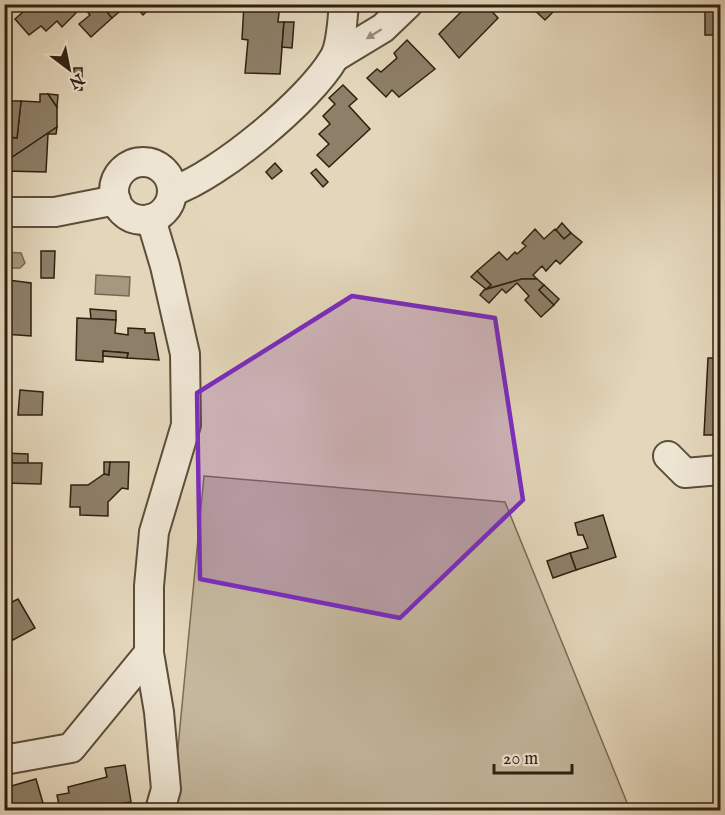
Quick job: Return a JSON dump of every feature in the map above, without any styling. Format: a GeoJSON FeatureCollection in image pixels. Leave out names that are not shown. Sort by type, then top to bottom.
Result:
{"type":"FeatureCollection","features":[{"type":"Feature","properties":{"kind":"street"},"geometry":{"type":"LineString","coordinates":[[335,57],[344,4]]}},
{"type":"Feature","properties":{"kind":"street"},"geometry":{"type":"LineString","coordinates":[[173,191],[194,184],[232,159],[302,98],[335,57],[383,28],[408,4]]}},
{"type":"Feature","properties":{"kind":"street"},"geometry":{"type":"LineString","coordinates":[[141,162],[158,165],[169,177],[173,191],[165,211],[151,219],[127,216],[116,200],[113,189],[115,178],[125,166],[141,162]]}},
{"type":"Feature","properties":{"kind":"street"},"geometry":{"type":"LineString","coordinates":[[4,212],[55,213],[116,200]]}},
{"type":"Feature","properties":{"kind":"street"},"geometry":{"type":"LineString","coordinates":[[151,219],[165,266],[185,354],[186,425],[154,532],[149,586],[149,653],[159,712],[166,789],[160,810]]}},
{"type":"Feature","properties":{"kind":"street"},"geometry":{"type":"LineString","coordinates":[[668,456],[685,473],[720,470]]}},
{"type":"Feature","properties":{"kind":"street"},"geometry":{"type":"LineString","coordinates":[[4,760],[71,748],[149,653]]}},
{"type":"Feature","properties":{"kind":"highlighted area"},"geometry":{"type":"Polygon","coordinates":[[[352,296],[495,318],[523,500],[400,618],[200,579],[197,393],[352,296]]]}},
{"type":"Feature","properties":{"kind":"shaded area"},"geometry":{"type":"Polygon","coordinates":[[[5,252],[21,253],[25,263],[20,268],[5,268],[5,252]]]}},
{"type":"Feature","properties":{"kind":"shaded area"},"geometry":{"type":"Polygon","coordinates":[[[96,275],[130,277],[129,296],[95,294],[96,275]]]}},
{"type":"Feature","properties":{"kind":"shaded area"},"geometry":{"type":"Polygon","coordinates":[[[204,476],[505,502],[630,810],[172,810],[204,476]]]}},
{"type":"Feature","properties":{"kind":"building"},"geometry":{"type":"Polygon","coordinates":[[[32,4],[79,4],[73,9],[76,13],[62,27],[57,21],[46,31],[41,26],[29,35],[15,19],[32,4]]]}},
{"type":"Feature","properties":{"kind":"building"},"geometry":{"type":"Polygon","coordinates":[[[81,4],[101,4],[112,18],[91,37],[79,24],[90,15],[81,4]]]}},
{"type":"Feature","properties":{"kind":"building"},"geometry":{"type":"Polygon","coordinates":[[[117,4],[125,7],[112,18],[107,12],[117,4]]]}},
{"type":"Feature","properties":{"kind":"building"},"geometry":{"type":"Polygon","coordinates":[[[133,4],[154,4],[143,15],[133,4]]]}},
{"type":"Feature","properties":{"kind":"building"},"geometry":{"type":"Polygon","coordinates":[[[244,4],[280,4],[278,22],[284,22],[280,74],[245,73],[248,40],[242,39],[244,4]]]}},
{"type":"Feature","properties":{"kind":"building"},"geometry":{"type":"Polygon","coordinates":[[[469,4],[485,4],[498,18],[459,58],[439,34],[469,4]]]}},
{"type":"Feature","properties":{"kind":"building"},"geometry":{"type":"Polygon","coordinates":[[[528,4],[561,4],[545,20],[528,4]]]}},
{"type":"Feature","properties":{"kind":"building"},"geometry":{"type":"Polygon","coordinates":[[[719,4],[720,35],[705,35],[705,10],[719,10],[719,4]]]}},
{"type":"Feature","properties":{"kind":"building"},"geometry":{"type":"Polygon","coordinates":[[[284,22],[294,22],[292,48],[282,47],[284,22]]]}},
{"type":"Feature","properties":{"kind":"building"},"geometry":{"type":"Polygon","coordinates":[[[407,40],[435,69],[399,97],[392,90],[386,97],[367,78],[377,69],[381,72],[397,58],[394,53],[407,40]]]}},
{"type":"Feature","properties":{"kind":"building"},"geometry":{"type":"Polygon","coordinates":[[[74,68],[82,68],[82,90],[74,90],[74,68]]]}},
{"type":"Feature","properties":{"kind":"building"},"geometry":{"type":"Polygon","coordinates":[[[343,85],[357,99],[349,106],[370,129],[329,167],[317,155],[329,144],[319,134],[330,124],[323,116],[335,104],[329,98],[343,85]]]}},
{"type":"Feature","properties":{"kind":"building"},"geometry":{"type":"Polygon","coordinates":[[[40,94],[48,94],[57,107],[57,127],[5,162],[6,137],[17,138],[21,101],[40,102],[40,94]]]}},
{"type":"Feature","properties":{"kind":"building"},"geometry":{"type":"Polygon","coordinates":[[[48,94],[58,95],[57,107],[48,94]]]}},
{"type":"Feature","properties":{"kind":"building"},"geometry":{"type":"Polygon","coordinates":[[[10,101],[21,101],[17,138],[9,137],[10,101]]]}},
{"type":"Feature","properties":{"kind":"building"},"geometry":{"type":"Polygon","coordinates":[[[57,127],[56,134],[48,134],[46,172],[5,171],[5,162],[57,127]]]}},
{"type":"Feature","properties":{"kind":"building"},"geometry":{"type":"Polygon","coordinates":[[[275,163],[282,171],[272,179],[266,172],[275,163]]]}},
{"type":"Feature","properties":{"kind":"building"},"geometry":{"type":"Polygon","coordinates":[[[316,169],[328,182],[323,187],[311,173],[316,169]]]}},
{"type":"Feature","properties":{"kind":"building"},"geometry":{"type":"Polygon","coordinates":[[[562,223],[571,233],[564,239],[556,230],[562,223]]]}},
{"type":"Feature","properties":{"kind":"building"},"geometry":{"type":"Polygon","coordinates":[[[535,229],[544,239],[555,229],[564,239],[571,233],[582,242],[560,264],[556,260],[546,271],[542,266],[533,275],[537,279],[522,279],[486,289],[491,285],[477,271],[499,252],[507,260],[515,252],[517,254],[526,246],[522,243],[535,229]]]}},
{"type":"Feature","properties":{"kind":"building"},"geometry":{"type":"Polygon","coordinates":[[[41,251],[55,251],[54,278],[41,278],[41,251]]]}},
{"type":"Feature","properties":{"kind":"building"},"geometry":{"type":"Polygon","coordinates":[[[477,271],[491,285],[486,289],[471,277],[477,271]]]}},
{"type":"Feature","properties":{"kind":"building"},"geometry":{"type":"Polygon","coordinates":[[[522,279],[537,279],[544,285],[539,290],[554,305],[541,317],[525,300],[529,296],[517,283],[506,293],[502,289],[489,303],[480,295],[484,290],[522,279]]]}},
{"type":"Feature","properties":{"kind":"building"},"geometry":{"type":"Polygon","coordinates":[[[4,280],[8,280],[6,304],[4,304],[4,280]]]}},
{"type":"Feature","properties":{"kind":"building"},"geometry":{"type":"Polygon","coordinates":[[[8,280],[31,283],[31,336],[4,334],[8,280]]]}},
{"type":"Feature","properties":{"kind":"building"},"geometry":{"type":"Polygon","coordinates":[[[544,285],[559,299],[554,305],[539,290],[544,285]]]}},
{"type":"Feature","properties":{"kind":"building"},"geometry":{"type":"Polygon","coordinates":[[[90,309],[116,311],[116,320],[91,319],[90,309]]]}},
{"type":"Feature","properties":{"kind":"building"},"geometry":{"type":"Polygon","coordinates":[[[77,318],[116,320],[115,333],[128,335],[128,328],[145,329],[145,333],[154,333],[159,360],[127,358],[128,353],[103,351],[103,362],[76,360],[77,318]]]}},
{"type":"Feature","properties":{"kind":"building"},"geometry":{"type":"Polygon","coordinates":[[[103,351],[128,353],[127,358],[103,356],[103,351]]]}},
{"type":"Feature","properties":{"kind":"building"},"geometry":{"type":"Polygon","coordinates":[[[708,358],[720,358],[720,435],[704,435],[708,358]]]}},
{"type":"Feature","properties":{"kind":"building"},"geometry":{"type":"Polygon","coordinates":[[[20,390],[43,392],[42,415],[18,415],[20,390]]]}},
{"type":"Feature","properties":{"kind":"building"},"geometry":{"type":"Polygon","coordinates":[[[4,453],[28,454],[28,464],[12,463],[12,460],[4,459],[4,453]]]}},
{"type":"Feature","properties":{"kind":"building"},"geometry":{"type":"Polygon","coordinates":[[[4,459],[12,460],[12,463],[42,463],[41,484],[4,483],[4,459]]]}},
{"type":"Feature","properties":{"kind":"building"},"geometry":{"type":"Polygon","coordinates":[[[104,462],[110,462],[109,475],[104,474],[104,462]]]}},
{"type":"Feature","properties":{"kind":"building"},"geometry":{"type":"Polygon","coordinates":[[[110,462],[129,462],[128,489],[122,488],[108,502],[108,516],[80,515],[80,507],[70,507],[71,485],[88,485],[104,474],[109,475],[110,462]]]}},
{"type":"Feature","properties":{"kind":"building"},"geometry":{"type":"Polygon","coordinates":[[[603,515],[616,557],[576,570],[570,553],[588,548],[583,535],[578,535],[575,523],[603,515]]]}},
{"type":"Feature","properties":{"kind":"building"},"geometry":{"type":"Polygon","coordinates":[[[570,553],[576,570],[553,578],[547,561],[570,553]]]}},
{"type":"Feature","properties":{"kind":"building"},"geometry":{"type":"Polygon","coordinates":[[[18,599],[35,628],[13,640],[7,630],[4,632],[4,606],[18,599]]]}},
{"type":"Feature","properties":{"kind":"building"},"geometry":{"type":"Polygon","coordinates":[[[125,765],[131,802],[80,810],[60,810],[57,795],[69,793],[68,787],[107,777],[105,768],[125,765]]]}},
{"type":"Feature","properties":{"kind":"building"},"geometry":{"type":"Polygon","coordinates":[[[36,779],[45,810],[4,810],[4,788],[36,779]]]}}]}
